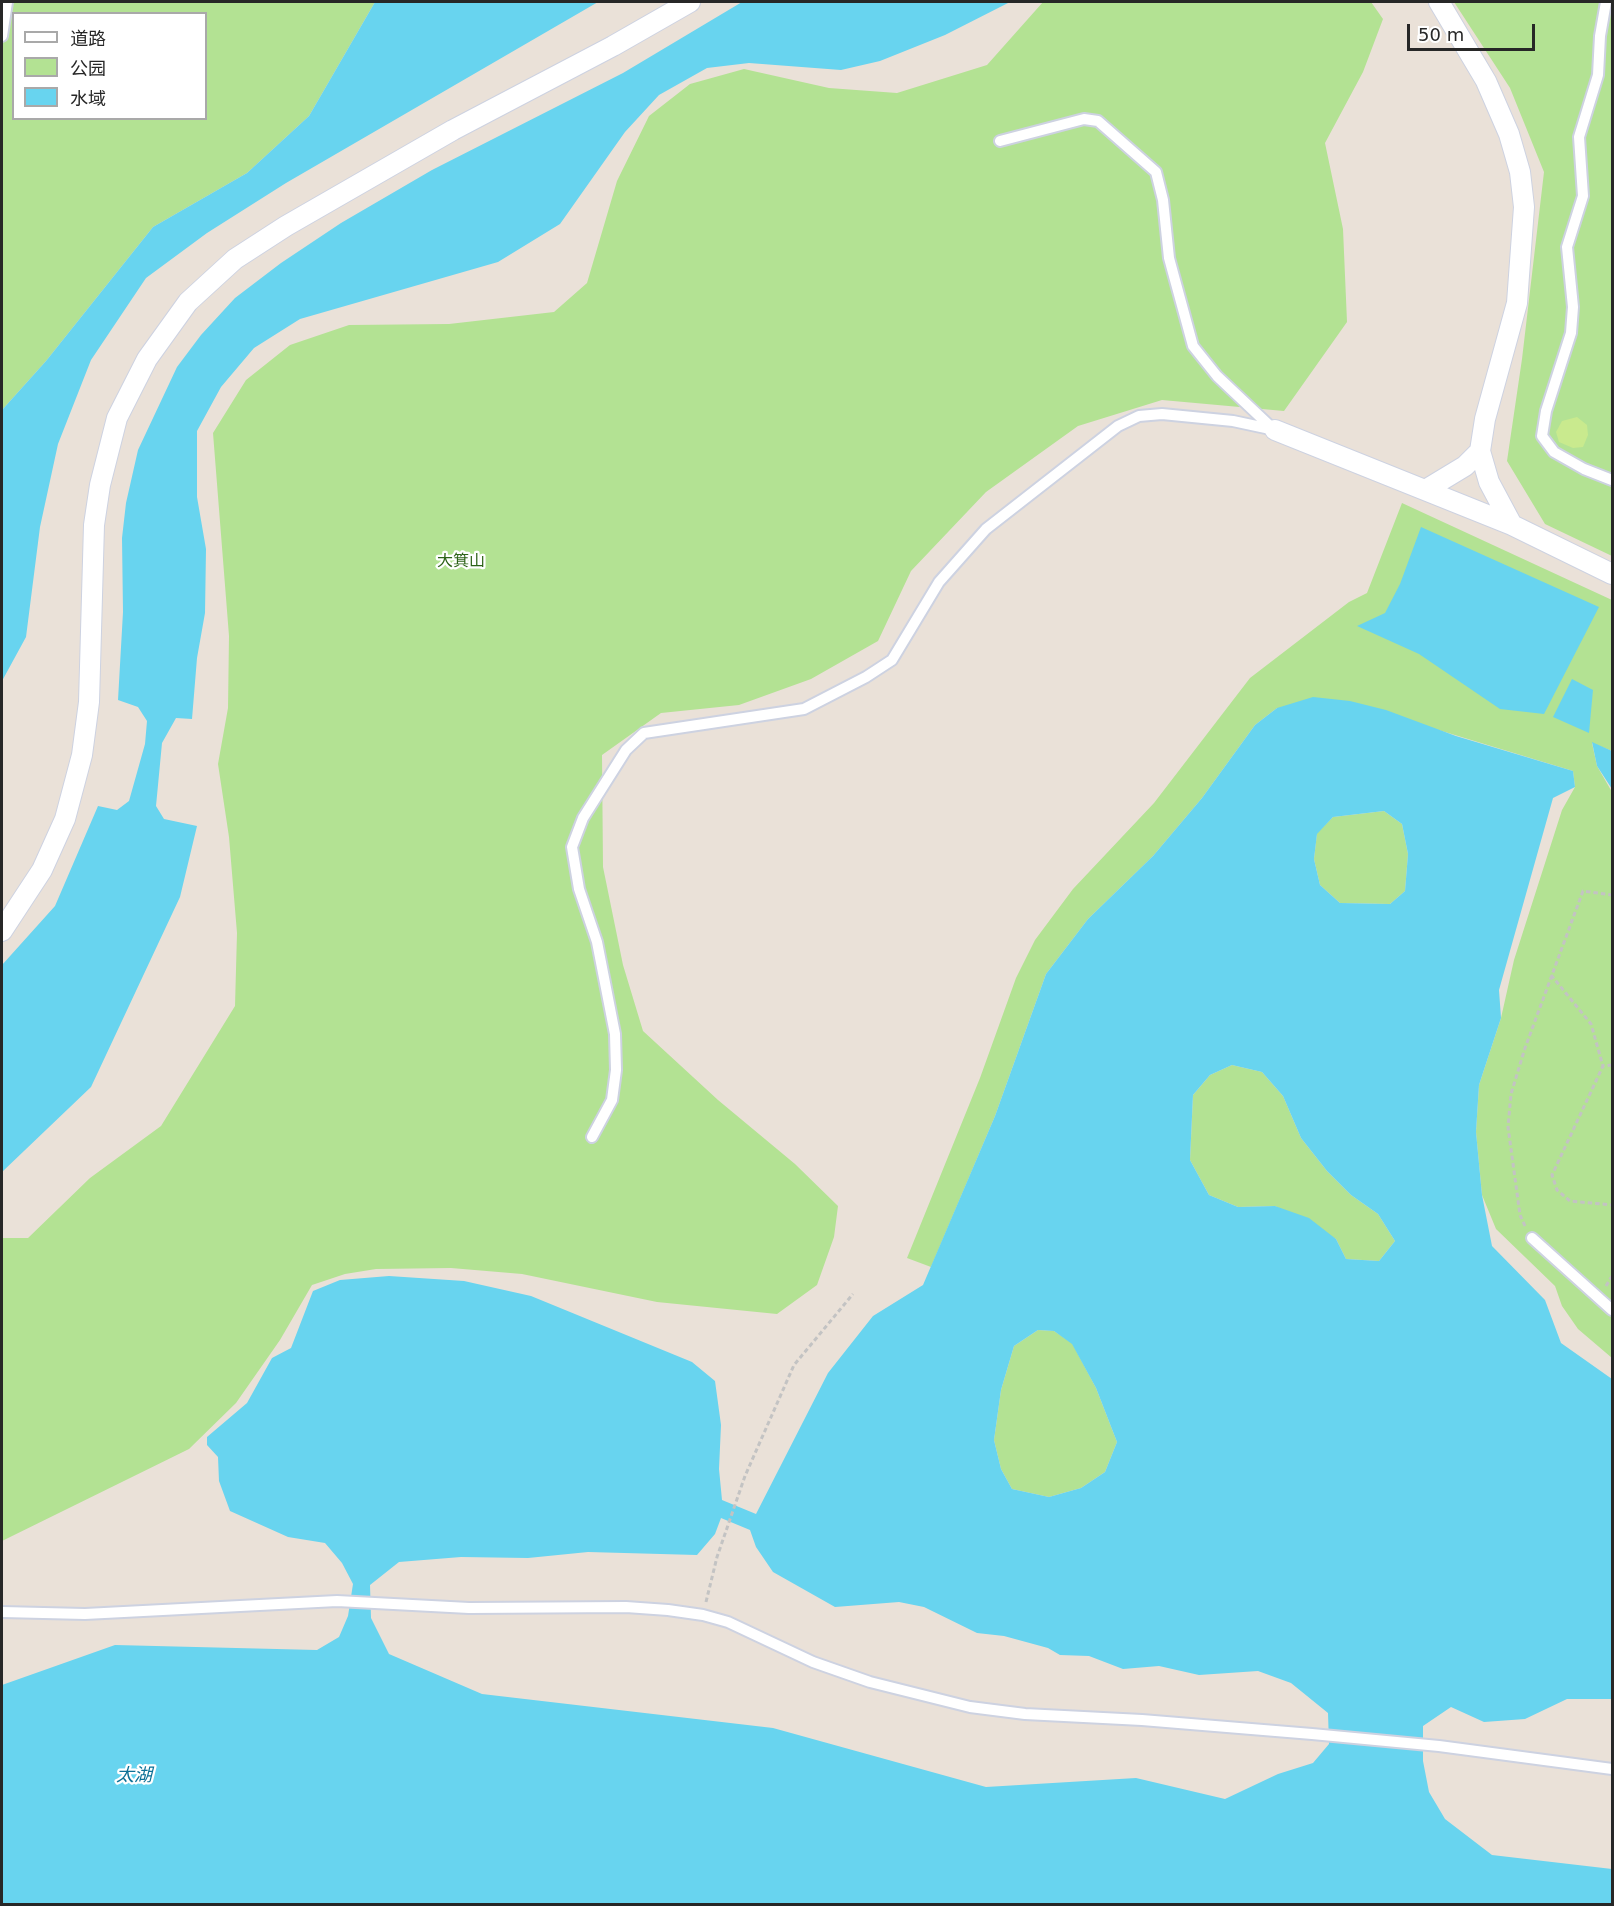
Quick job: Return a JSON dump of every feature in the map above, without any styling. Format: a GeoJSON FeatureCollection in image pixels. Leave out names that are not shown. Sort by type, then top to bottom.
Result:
{"type":"FeatureCollection","features":[{"type":"Feature","properties":{"kind":"street"},"geometry":{"type":"LineString","coordinates":[[2,931],[42,870],[61,829],[82,755],[89,702],[94,525],[100,485],[117,418],[147,359],[188,302],[235,259],[286,226],[453,130],[613,46],[690,2]]}},
{"type":"Feature","properties":{"kind":"street"},"geometry":{"type":"LineString","coordinates":[[1439,2],[1486,81],[1509,134],[1520,172],[1524,207],[1517,303],[1485,419],[1480,451],[1489,482],[1512,525]]}},
{"type":"Feature","properties":{"kind":"street"},"geometry":{"type":"LineString","coordinates":[[1275,430],[1512,525],[1612,574]]}},
{"type":"Feature","properties":{"kind":"street"},"geometry":{"type":"LineString","coordinates":[[1426,489],[1466,466],[1480,451]]}},
{"type":"Feature","properties":{"kind":"lane"},"geometry":{"type":"LineString","coordinates":[[2,36],[7,2]]}},
{"type":"Feature","properties":{"kind":"lane"},"geometry":{"type":"LineString","coordinates":[[1606,2],[1599,36],[1598,75],[1579,137],[1583,196],[1567,247],[1573,307],[1571,333],[1546,411],[1542,436],[1554,452],[1584,469],[1612,480]]}},
{"type":"Feature","properties":{"kind":"lane"},"geometry":{"type":"LineString","coordinates":[[1000,141],[1084,119],[1098,121],[1156,172],[1163,200],[1169,258],[1193,346],[1217,376],[1275,430]]}},
{"type":"Feature","properties":{"kind":"lane"},"geometry":{"type":"LineString","coordinates":[[592,1137],[612,1100],[616,1070],[615,1034],[597,942],[579,889],[572,847],[583,818],[626,750],[644,733],[804,709],[866,677],[892,660],[939,582],[986,529],[1118,426],[1139,416],[1162,414],[1233,421],[1275,430]]}},
{"type":"Feature","properties":{"kind":"lane"},"geometry":{"type":"LineString","coordinates":[[1532,1238],[1612,1310]]}},
{"type":"Feature","properties":{"kind":"lane"},"geometry":{"type":"LineString","coordinates":[[2,1612],[86,1614],[337,1601],[469,1608],[626,1607],[703,1615],[768,1640],[813,1662],[870,1682],[970,1707],[1024,1714],[1142,1720],[1439,1746],[1612,1769]]}},
{"type":"Feature","properties":{"kind":"path"},"geometry":{"type":"LineString","coordinates":[[1532,1238],[1520,1215],[1508,1127],[1511,1094],[1551,975],[1583,891],[1612,895]]}},
{"type":"Feature","properties":{"kind":"path"},"geometry":{"type":"LineString","coordinates":[[1551,975],[1591,1024],[1603,1066],[1552,1175],[1557,1190],[1570,1201],[1612,1205]]}},
{"type":"Feature","properties":{"kind":"path"},"geometry":{"type":"LineString","coordinates":[[1603,1066],[1612,1065]]}},
{"type":"Feature","properties":{"kind":"path"},"geometry":{"type":"LineString","coordinates":[[703,1615],[717,1557],[770,1415],[794,1365],[853,1294]]}},
{"type":"Feature","properties":{"kind":"green space"},"geometry":{"type":"Polygon","coordinates":[[[2,2],[375,2],[309,116],[247,173],[153,227],[46,361],[2,410],[2,2]]]}},
{"type":"Feature","properties":{"kind":"green space","name":"大箕山"},"geometry":{"type":"Polygon","coordinates":[[[1043,2],[1371,2],[1383,19],[1363,72],[1325,143],[1343,229],[1347,322],[1284,411],[1162,400],[1078,426],[986,492],[911,571],[878,641],[811,679],[739,705],[661,713],[602,755],[603,867],[623,965],[643,1031],[718,1100],[795,1164],[838,1206],[834,1237],[817,1285],[777,1314],[657,1302],[522,1274],[451,1268],[376,1269],[345,1274],[312,1285],[280,1340],[236,1403],[189,1449],[2,1541],[2,1238],[28,1238],[90,1178],[161,1126],[235,1006],[237,933],[229,837],[218,764],[228,708],[229,636],[213,433],[246,380],[290,345],[349,325],[449,324],[554,312],[587,283],[617,181],[649,116],[690,84],[744,69],[829,88],[897,93],[987,65],[1043,2]]]}},
{"type":"Feature","properties":{"kind":"green space"},"geometry":{"type":"Polygon","coordinates":[[[1454,2],[1612,2],[1612,556],[1545,524],[1507,461],[1522,359],[1544,172],[1510,88],[1454,2]]]}},
{"type":"Feature","properties":{"kind":"green space"},"geometry":{"type":"Polygon","coordinates":[[[1577,417],[1587,425],[1588,435],[1583,447],[1573,448],[1559,442],[1556,432],[1562,421],[1577,417]]]}},
{"type":"Feature","properties":{"kind":"green space"},"geometry":{"type":"Polygon","coordinates":[[[1402,503],[1612,600],[1612,751],[1592,743],[1597,766],[1612,792],[1612,1358],[1578,1329],[1562,1306],[1555,1286],[1496,1229],[1482,1195],[1476,1132],[1479,1085],[1501,1018],[1514,960],[1562,810],[1575,787],[1573,771],[1422,725],[1277,708],[1255,725],[1202,798],[1153,856],[1088,919],[1046,974],[995,1116],[931,1267],[907,1258],[980,1078],[1016,978],[1035,940],[1073,889],[1154,803],[1250,678],[1349,602],[1367,593],[1402,503]]]}},
{"type":"Feature","properties":{"kind":"green space"},"geometry":{"type":"Polygon","coordinates":[[[1384,811],[1402,824],[1408,854],[1405,891],[1390,904],[1340,903],[1320,885],[1314,859],[1317,833],[1333,817],[1384,811]]]}},
{"type":"Feature","properties":{"kind":"green space"},"geometry":{"type":"Polygon","coordinates":[[[1232,1065],[1262,1072],[1283,1096],[1301,1138],[1327,1171],[1351,1195],[1378,1214],[1395,1241],[1379,1261],[1346,1259],[1336,1239],[1275,1206],[1238,1207],[1209,1195],[1190,1160],[1193,1095],[1210,1075],[1232,1065]]]}},
{"type":"Feature","properties":{"kind":"green space"},"geometry":{"type":"Polygon","coordinates":[[[1038,1330],[1054,1331],[1072,1343],[1096,1388],[1117,1442],[1105,1472],[1081,1488],[1049,1497],[1012,1489],[1001,1469],[994,1440],[1001,1390],[1014,1346],[1038,1330]]]}},
{"type":"Feature","properties":{"kind":"water"},"geometry":{"type":"Polygon","coordinates":[[[375,2],[598,2],[286,183],[207,233],[146,278],[91,360],[58,444],[40,527],[26,637],[2,681],[2,410],[46,361],[153,227],[247,173],[309,116],[375,2]]]}},
{"type":"Feature","properties":{"kind":"water"},"geometry":{"type":"Polygon","coordinates":[[[742,2],[1010,2],[945,35],[880,61],[841,70],[749,63],[707,68],[659,95],[625,132],[560,224],[498,262],[300,319],[254,348],[221,387],[197,431],[197,497],[206,549],[205,613],[197,658],[192,719],[176,718],[162,743],[156,806],[164,819],[197,826],[180,897],[91,1087],[2,1172],[2,965],[55,906],[98,806],[117,810],[129,801],[145,744],[147,721],[138,707],[118,700],[123,612],[122,538],[126,503],[138,450],[177,367],[201,335],[235,298],[281,263],[341,223],[432,170],[623,73],[742,2]]]}},
{"type":"Feature","properties":{"kind":"water"},"geometry":{"type":"Polygon","coordinates":[[[1421,527],[1599,607],[1544,714],[1500,709],[1419,654],[1357,626],[1385,613],[1400,584],[1421,527]]]}},
{"type":"Feature","properties":{"kind":"water"},"geometry":{"type":"Polygon","coordinates":[[[1572,679],[1593,690],[1589,733],[1553,717],[1572,679]]]}},
{"type":"Feature","properties":{"kind":"water","name":"太湖"},"geometry":{"type":"Polygon","coordinates":[[[1313,697],[1350,701],[1386,710],[1456,736],[1573,771],[1575,787],[1553,798],[1499,990],[1501,1018],[1479,1085],[1476,1132],[1482,1195],[1492,1246],[1545,1300],[1561,1343],[1612,1379],[1612,1699],[1567,1699],[1525,1719],[1484,1722],[1451,1707],[1423,1726],[1423,1761],[1429,1792],[1445,1819],[1492,1855],[1612,1869],[1612,1904],[2,1904],[2,1685],[115,1645],[317,1650],[339,1637],[348,1616],[353,1584],[342,1563],[325,1543],[288,1537],[230,1511],[219,1481],[218,1457],[207,1445],[207,1437],[247,1403],[272,1358],[291,1348],[313,1291],[340,1280],[389,1276],[464,1281],[531,1296],[692,1362],[715,1381],[721,1425],[719,1469],[722,1500],[756,1514],[828,1373],[873,1316],[923,1285],[995,1116],[1046,974],[1088,919],[1153,856],[1202,798],[1255,725],[1277,708],[1313,697]],[[1384,811],[1333,817],[1317,834],[1314,859],[1320,885],[1340,903],[1390,904],[1405,891],[1408,854],[1402,824],[1384,811]],[[1232,1065],[1210,1075],[1193,1095],[1190,1160],[1209,1195],[1238,1207],[1275,1206],[1309,1218],[1336,1239],[1346,1259],[1379,1261],[1395,1241],[1378,1214],[1351,1195],[1327,1171],[1301,1138],[1283,1096],[1262,1072],[1232,1065]],[[1038,1330],[1014,1346],[1001,1390],[994,1440],[1001,1469],[1012,1489],[1049,1497],[1081,1488],[1105,1472],[1117,1442],[1096,1388],[1072,1344],[1054,1331],[1038,1330]],[[721,1518],[715,1534],[697,1555],[588,1552],[528,1558],[461,1557],[399,1562],[370,1585],[371,1618],[389,1654],[482,1694],[773,1728],[986,1787],[1136,1778],[1225,1799],[1278,1774],[1313,1763],[1329,1744],[1328,1713],[1291,1683],[1258,1671],[1199,1675],[1159,1666],[1123,1669],[1089,1656],[1060,1655],[1048,1648],[1004,1636],[977,1633],[924,1607],[899,1602],[835,1607],[773,1572],[756,1547],[750,1530],[721,1518]]]}},
{"type":"Feature","properties":{"kind":"water"},"geometry":{"type":"Polygon","coordinates":[[[1592,742],[1612,751],[1612,789],[1597,766],[1592,742]]]}}]}
